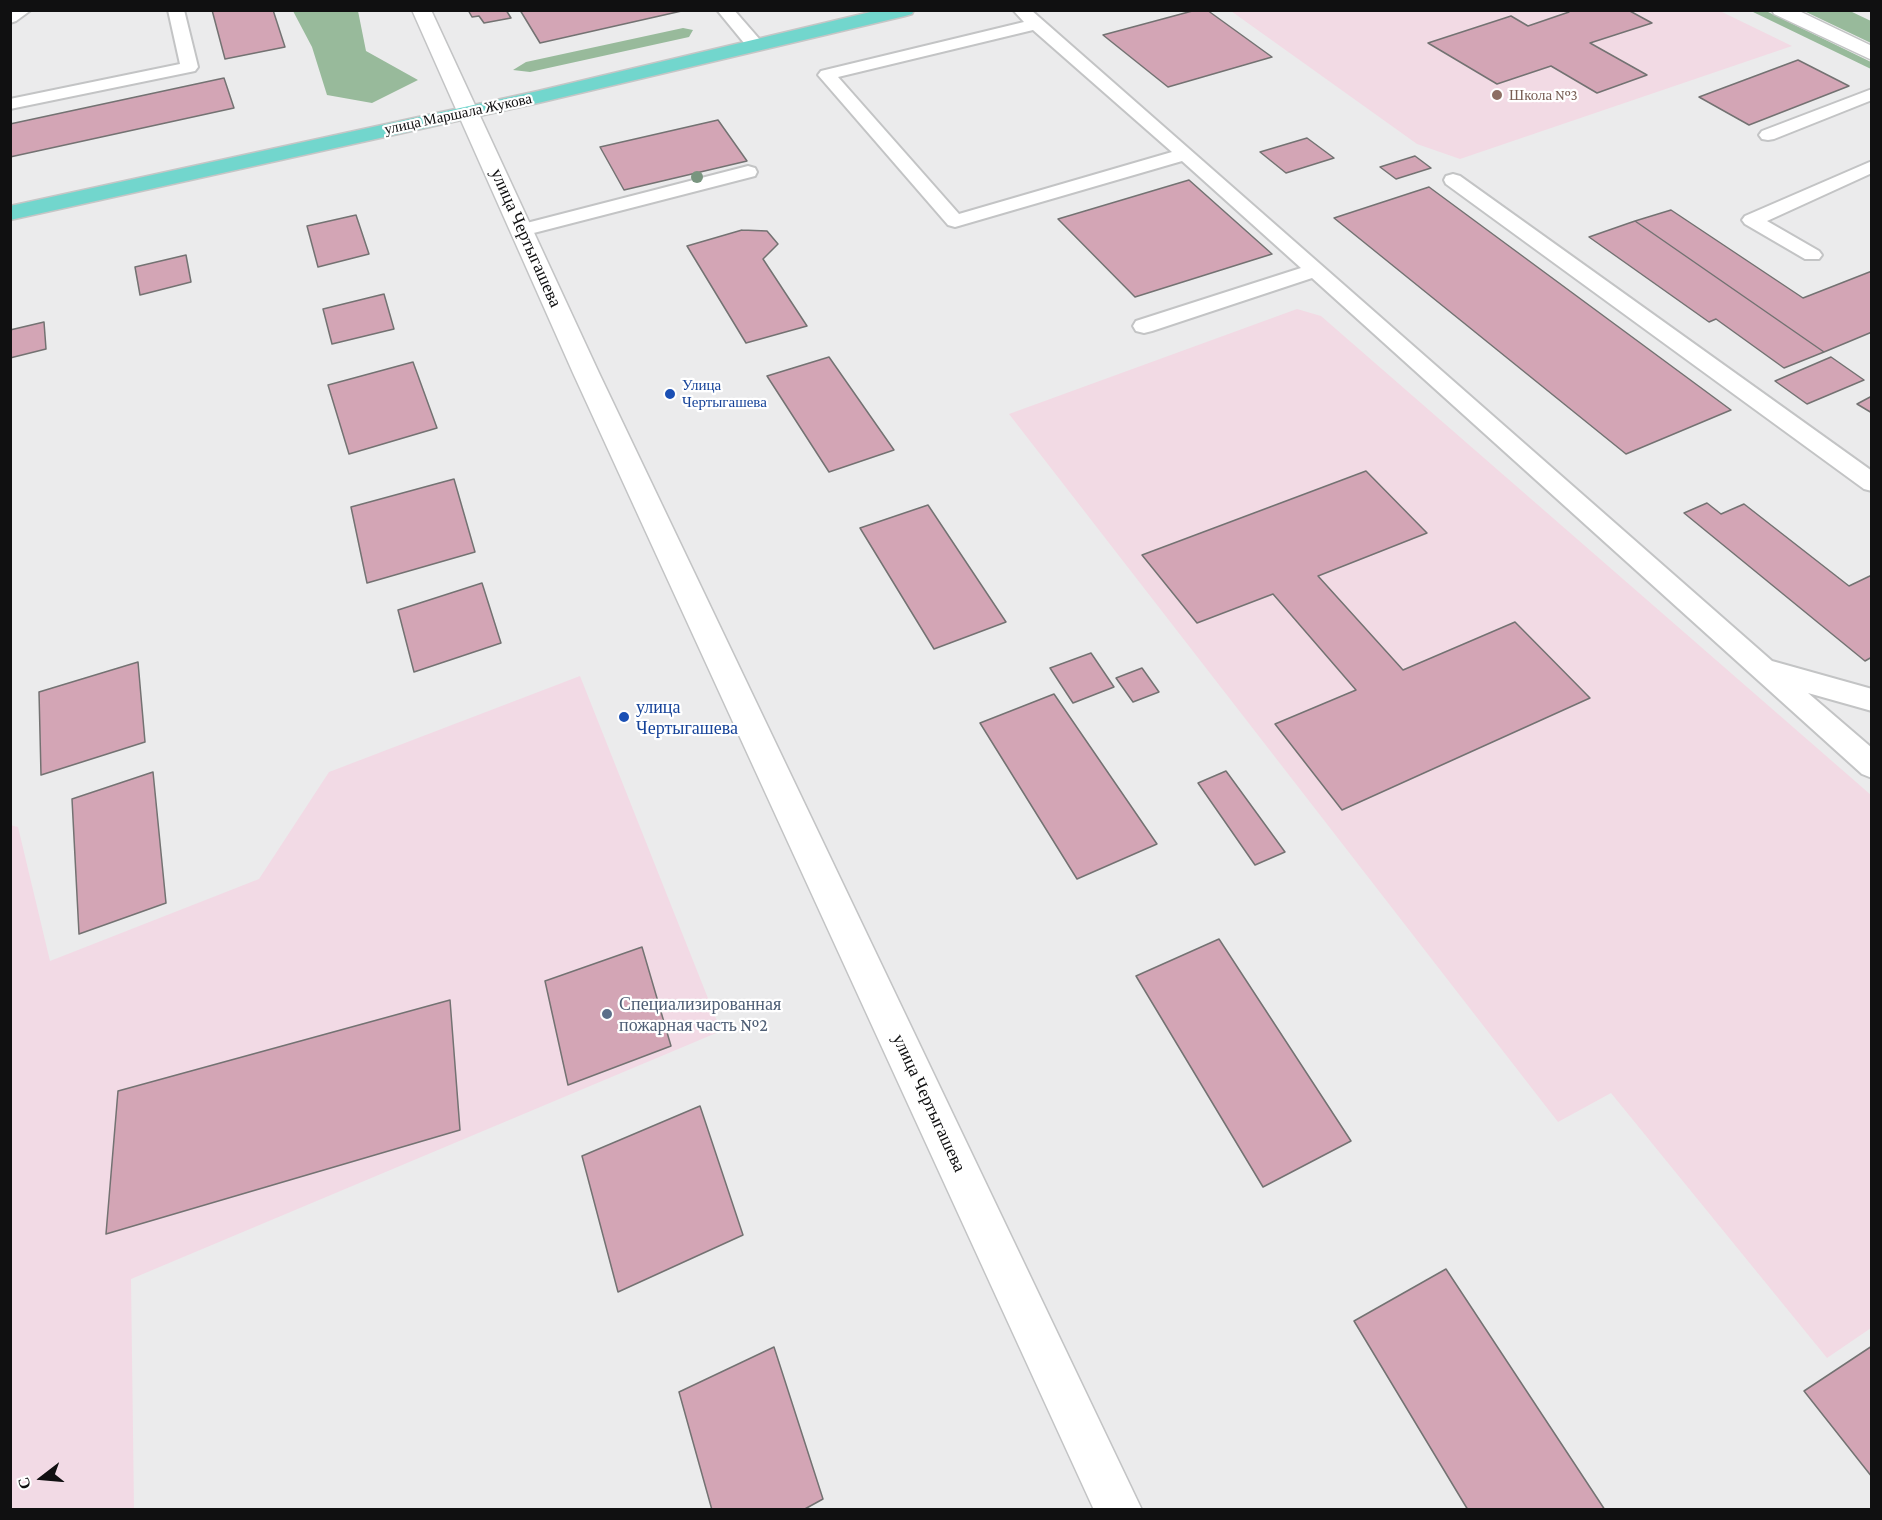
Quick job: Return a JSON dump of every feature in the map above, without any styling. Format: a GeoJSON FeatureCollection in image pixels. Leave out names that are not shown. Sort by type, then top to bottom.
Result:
{"type":"FeatureCollection","features":[{"type":"Feature","properties":{"kind":"main road","name":"улица Маршала Жукова"},"geometry":{"type":"LineString","coordinates":[[10,213],[468,112],[905,10]]}},
{"type":"Feature","properties":{"kind":"street","name":"улица Чертыгашева"},"geometry":{"type":"LineString","coordinates":[[421,10],[591,383],[1119,1509]]}},
{"type":"Feature","properties":{"kind":"street"},"geometry":{"type":"LineString","coordinates":[[1781,10],[1872,54]]}},
{"type":"Feature","properties":{"kind":"lane"},"geometry":{"type":"LineString","coordinates":[[10,18],[23,10]]}},
{"type":"Feature","properties":{"kind":"lane"},"geometry":{"type":"LineString","coordinates":[[10,104],[189,67],[176,10]]}},
{"type":"Feature","properties":{"kind":"lane"},"geometry":{"type":"LineString","coordinates":[[724,10],[755,45]]}},
{"type":"Feature","properties":{"kind":"lane"},"geometry":{"type":"LineString","coordinates":[[1021,10],[1872,766]]}},
{"type":"Feature","properties":{"kind":"lane"},"geometry":{"type":"LineString","coordinates":[[1036,24],[827,75],[955,221],[1185,154]]}},
{"type":"Feature","properties":{"kind":"lane"},"geometry":{"type":"LineString","coordinates":[[1768,135],[1872,94]]}},
{"type":"Feature","properties":{"kind":"lane"},"geometry":{"type":"LineString","coordinates":[[1812,255],[1752,220],[1872,166]]}},
{"type":"Feature","properties":{"kind":"lane"},"geometry":{"type":"LineString","coordinates":[[522,230],[748,172]]}},
{"type":"Feature","properties":{"kind":"lane"},"geometry":{"type":"LineString","coordinates":[[1452,180],[1872,483]]}},
{"type":"Feature","properties":{"kind":"lane"},"geometry":{"type":"LineString","coordinates":[[1144,326],[1316,270]]}},
{"type":"Feature","properties":{"kind":"lane"},"geometry":{"type":"LineString","coordinates":[[1763,670],[1872,700]]}},
{"type":"Feature","properties":{"kind":"shaded area","name":"Школа №3"},"geometry":{"type":"Polygon","coordinates":[[[1231,11],[1720,11],[1792,46],[1460,159],[1417,144],[1231,11]]]}},
{"type":"Feature","properties":{"kind":"shaded area"},"geometry":{"type":"Polygon","coordinates":[[[1297,309],[1321,316],[1871,795],[1871,1328],[1827,1358],[1611,1093],[1558,1122],[1009,414],[1297,309]]]}},
{"type":"Feature","properties":{"kind":"shaded area"},"geometry":{"type":"Polygon","coordinates":[[[580,676],[721,1031],[131,1279],[134,1509],[11,1509],[10,825],[18,827],[50,961],[259,879],[329,772],[580,676]]]}},
{"type":"Feature","properties":{"kind":"green space"},"geometry":{"type":"Polygon","coordinates":[[[293,11],[358,11],[366,51],[418,80],[372,103],[327,95],[312,47],[293,11]]]}},
{"type":"Feature","properties":{"kind":"green space"},"geometry":{"type":"Polygon","coordinates":[[[1751,11],[1766,11],[1871,62],[1871,69],[1751,11]]]}},
{"type":"Feature","properties":{"kind":"green space"},"geometry":{"type":"Polygon","coordinates":[[[1804,11],[1850,11],[1871,21],[1871,43],[1804,11]]]}},
{"type":"Feature","properties":{"kind":"green space"},"geometry":{"type":"Polygon","coordinates":[[[683,28],[693,30],[689,37],[530,72],[513,70],[526,62],[683,28]]]}},
{"type":"Feature","properties":{"kind":"building"},"geometry":{"type":"Polygon","coordinates":[[[212,10],[273,10],[285,47],[225,59],[212,10]]]}},
{"type":"Feature","properties":{"kind":"building"},"geometry":{"type":"Polygon","coordinates":[[[468,10],[506,10],[511,18],[484,23],[479,16],[472,17],[468,10]]]}},
{"type":"Feature","properties":{"kind":"building"},"geometry":{"type":"Polygon","coordinates":[[[520,10],[686,10],[540,43],[520,10]]]}},
{"type":"Feature","properties":{"kind":"building"},"geometry":{"type":"Polygon","coordinates":[[[1196,10],[1207,10],[1272,57],[1168,87],[1103,35],[1196,10]]]}},
{"type":"Feature","properties":{"kind":"building"},"geometry":{"type":"Polygon","coordinates":[[[1566,10],[1628,10],[1652,23],[1590,43],[1647,75],[1597,93],[1551,66],[1497,84],[1428,43],[1511,16],[1528,26],[1569,12],[1566,10]]]}},
{"type":"Feature","properties":{"kind":"building"},"geometry":{"type":"Polygon","coordinates":[[[1798,60],[1849,86],[1749,125],[1699,97],[1798,60]]]}},
{"type":"Feature","properties":{"kind":"building"},"geometry":{"type":"Polygon","coordinates":[[[224,78],[234,108],[10,157],[10,124],[224,78]]]}},
{"type":"Feature","properties":{"kind":"building"},"geometry":{"type":"Polygon","coordinates":[[[718,120],[747,161],[624,190],[600,147],[718,120]]]}},
{"type":"Feature","properties":{"kind":"building"},"geometry":{"type":"Polygon","coordinates":[[[1307,138],[1334,158],[1286,173],[1260,152],[1307,138]]]}},
{"type":"Feature","properties":{"kind":"building"},"geometry":{"type":"Polygon","coordinates":[[[1415,156],[1431,168],[1396,179],[1380,167],[1415,156]]]}},
{"type":"Feature","properties":{"kind":"building"},"geometry":{"type":"Polygon","coordinates":[[[1189,180],[1272,254],[1135,297],[1058,219],[1189,180]]]}},
{"type":"Feature","properties":{"kind":"building"},"geometry":{"type":"Polygon","coordinates":[[[1429,187],[1731,410],[1626,454],[1334,218],[1429,187]]]}},
{"type":"Feature","properties":{"kind":"building"},"geometry":{"type":"Polygon","coordinates":[[[1671,210],[1803,298],[1872,271],[1872,332],[1824,352],[1635,221],[1671,210]]]}},
{"type":"Feature","properties":{"kind":"building"},"geometry":{"type":"Polygon","coordinates":[[[356,215],[369,254],[318,267],[307,226],[356,215]]]}},
{"type":"Feature","properties":{"kind":"building"},"geometry":{"type":"Polygon","coordinates":[[[1635,221],[1824,352],[1784,368],[1716,319],[1709,322],[1589,237],[1635,221]]]}},
{"type":"Feature","properties":{"kind":"building"},"geometry":{"type":"Polygon","coordinates":[[[742,230],[767,231],[778,244],[763,259],[807,326],[746,343],[687,246],[742,230]]]}},
{"type":"Feature","properties":{"kind":"building"},"geometry":{"type":"Polygon","coordinates":[[[186,255],[191,282],[140,295],[135,267],[186,255]]]}},
{"type":"Feature","properties":{"kind":"building"},"geometry":{"type":"Polygon","coordinates":[[[384,294],[394,329],[332,344],[323,309],[384,294]]]}},
{"type":"Feature","properties":{"kind":"building"},"geometry":{"type":"Polygon","coordinates":[[[44,322],[46,349],[10,358],[10,330],[44,322]]]}},
{"type":"Feature","properties":{"kind":"building"},"geometry":{"type":"Polygon","coordinates":[[[829,357],[894,450],[829,472],[767,376],[829,357]]]}},
{"type":"Feature","properties":{"kind":"building"},"geometry":{"type":"Polygon","coordinates":[[[1831,357],[1864,380],[1807,404],[1775,381],[1831,357]]]}},
{"type":"Feature","properties":{"kind":"building"},"geometry":{"type":"Polygon","coordinates":[[[413,362],[437,428],[349,454],[328,385],[413,362]]]}},
{"type":"Feature","properties":{"kind":"building"},"geometry":{"type":"Polygon","coordinates":[[[1872,396],[1872,413],[1857,404],[1872,396]]]}},
{"type":"Feature","properties":{"kind":"building"},"geometry":{"type":"Polygon","coordinates":[[[1366,471],[1427,533],[1318,576],[1403,670],[1515,622],[1590,698],[1342,810],[1275,724],[1356,690],[1273,594],[1197,623],[1142,555],[1366,471]]]}},
{"type":"Feature","properties":{"kind":"building"},"geometry":{"type":"Polygon","coordinates":[[[454,479],[475,552],[367,583],[351,507],[454,479]]]}},
{"type":"Feature","properties":{"kind":"building"},"geometry":{"type":"Polygon","coordinates":[[[1707,503],[1721,514],[1744,504],[1849,586],[1872,575],[1872,657],[1865,661],[1684,513],[1707,503]]]}},
{"type":"Feature","properties":{"kind":"building"},"geometry":{"type":"Polygon","coordinates":[[[928,505],[1006,622],[934,649],[860,528],[928,505]]]}},
{"type":"Feature","properties":{"kind":"building"},"geometry":{"type":"Polygon","coordinates":[[[482,583],[501,643],[414,672],[398,610],[482,583]]]}},
{"type":"Feature","properties":{"kind":"building"},"geometry":{"type":"Polygon","coordinates":[[[1091,653],[1114,687],[1073,703],[1050,668],[1091,653]]]}},
{"type":"Feature","properties":{"kind":"building"},"geometry":{"type":"Polygon","coordinates":[[[138,662],[145,742],[41,775],[39,692],[138,662]]]}},
{"type":"Feature","properties":{"kind":"building"},"geometry":{"type":"Polygon","coordinates":[[[1142,668],[1159,692],[1133,702],[1116,678],[1142,668]]]}},
{"type":"Feature","properties":{"kind":"building"},"geometry":{"type":"Polygon","coordinates":[[[1054,694],[1157,844],[1077,879],[980,723],[1054,694]]]}},
{"type":"Feature","properties":{"kind":"building"},"geometry":{"type":"Polygon","coordinates":[[[1226,771],[1285,852],[1255,865],[1198,783],[1226,771]]]}},
{"type":"Feature","properties":{"kind":"building"},"geometry":{"type":"Polygon","coordinates":[[[153,772],[166,903],[79,934],[72,799],[153,772]]]}},
{"type":"Feature","properties":{"kind":"building"},"geometry":{"type":"Polygon","coordinates":[[[1219,939],[1351,1141],[1263,1187],[1136,976],[1219,939]]]}},
{"type":"Feature","properties":{"kind":"building","name":"Специализированная пожарная часть №2"},"geometry":{"type":"Polygon","coordinates":[[[642,947],[671,1046],[568,1085],[545,981],[642,947]]]}},
{"type":"Feature","properties":{"kind":"building"},"geometry":{"type":"Polygon","coordinates":[[[450,1000],[460,1130],[106,1234],[118,1091],[450,1000]]]}},
{"type":"Feature","properties":{"kind":"building"},"geometry":{"type":"Polygon","coordinates":[[[700,1106],[743,1235],[618,1292],[582,1156],[700,1106]]]}},
{"type":"Feature","properties":{"kind":"building"},"geometry":{"type":"Polygon","coordinates":[[[1446,1269],[1605,1510],[1468,1510],[1354,1321],[1446,1269]]]}},
{"type":"Feature","properties":{"kind":"building"},"geometry":{"type":"Polygon","coordinates":[[[1872,1346],[1872,1477],[1804,1391],[1872,1346]]]}},
{"type":"Feature","properties":{"kind":"building"},"geometry":{"type":"Polygon","coordinates":[[[774,1347],[823,1499],[803,1510],[712,1510],[679,1392],[774,1347]]]}},
{"type":"Feature","properties":{"kind":"place","name":"Школа №3"},"geometry":{"type":"Point","coordinates":[1497,95]}},
{"type":"Feature","properties":{"kind":"place","name":"Улица Чертыгашева"},"geometry":{"type":"Point","coordinates":[670,394]}},
{"type":"Feature","properties":{"kind":"place","name":"улица Чертыгашева"},"geometry":{"type":"Point","coordinates":[624,717]}},
{"type":"Feature","properties":{"kind":"place","name":"Специализированная пожарная часть №2"},"geometry":{"type":"Point","coordinates":[607,1014]}}]}
